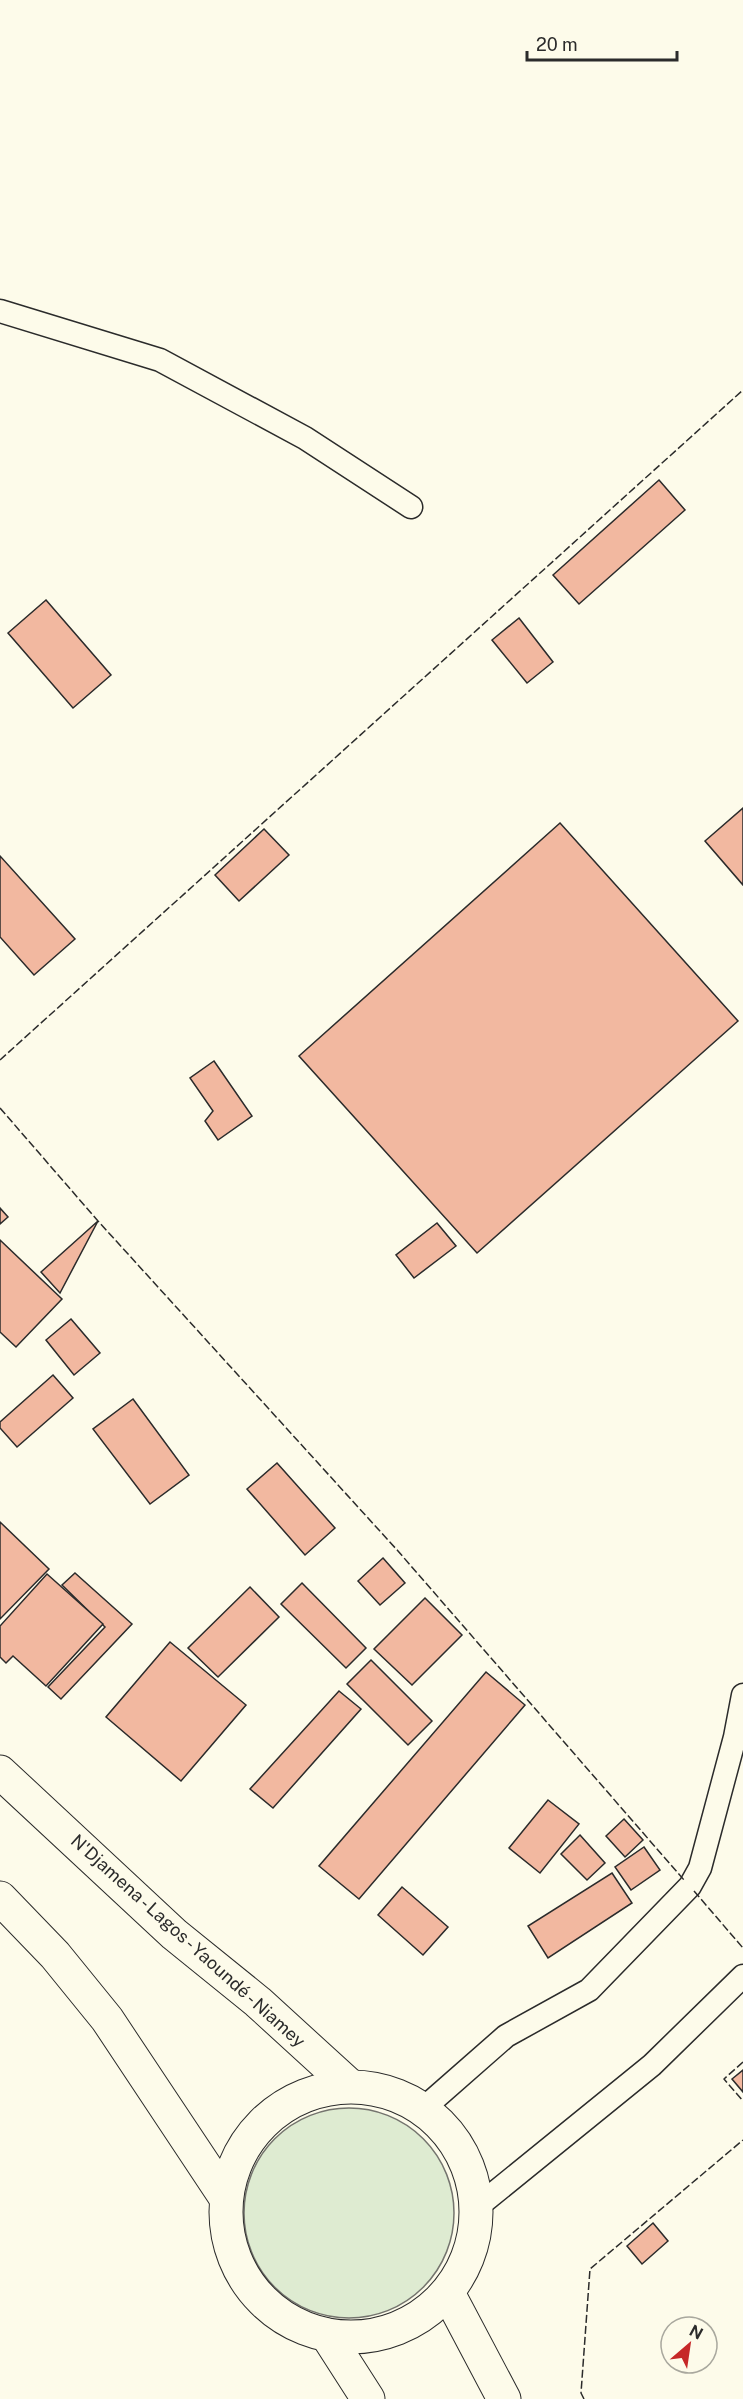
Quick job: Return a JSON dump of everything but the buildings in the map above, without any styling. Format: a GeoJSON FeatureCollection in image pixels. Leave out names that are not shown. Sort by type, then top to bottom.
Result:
{"type":"FeatureCollection","features":[{"type":"Feature","properties":{"kind":"highway","name":"N'Djamena - Lagos - Yaoundé - Niamey"},"geometry":{"type":"LineString","coordinates":[[0,1772],[174,1934],[258,2002],[350,2086]]}},
{"type":"Feature","properties":{"kind":"highway"},"geometry":{"type":"LineString","coordinates":[[0,1898],[55,1954],[107,2019],[226,2198]]}},
{"type":"Feature","properties":{"kind":"highway"},"geometry":{"type":"LineString","coordinates":[[350,2086],[388,2092],[424,2109],[452,2135],[470,2169],[477,2207],[475,2238],[465,2267],[448,2293],[424,2315],[394,2330],[361,2338],[327,2335],[292,2323],[262,2301],[240,2270],[227,2235],[226,2198],[235,2162],[254,2131],[281,2106],[314,2091],[350,2086]]}},
{"type":"Feature","properties":{"kind":"highway"},"geometry":{"type":"LineString","coordinates":[[448,2293],[504,2399]]}},
{"type":"Feature","properties":{"kind":"highway"},"geometry":{"type":"LineString","coordinates":[[327,2335],[368,2399]]}},
{"type":"Feature","properties":{"kind":"lane"},"geometry":{"type":"LineString","coordinates":[[0,311],[160,360],[305,438],[411,507]]}},
{"type":"Feature","properties":{"kind":"lane"},"geometry":{"type":"LineString","coordinates":[[424,2109],[506,2036],[589,1990],[690,1886],[700,1868],[735,1737],[743,1695]]}},
{"type":"Feature","properties":{"kind":"lane"},"geometry":{"type":"LineString","coordinates":[[477,2207],[652,2065],[743,1976]]}},
{"type":"Feature","properties":{"kind":"green space"},"geometry":{"type":"Polygon","coordinates":[[[349,2108],[369,2110],[389,2116],[407,2126],[423,2139],[436,2155],[446,2173],[452,2193],[454,2213],[452,2233],[446,2253],[436,2271],[423,2287],[407,2300],[389,2310],[369,2316],[349,2318],[329,2316],[309,2310],[291,2300],[275,2287],[262,2271],[252,2253],[246,2233],[244,2213],[246,2193],[252,2173],[262,2155],[275,2139],[291,2126],[309,2116],[329,2110],[349,2108]]]}},
{"type":"Feature","properties":{"kind":"fence"},"geometry":{"type":"LineString","coordinates":[[0,1060],[743,390]]}},
{"type":"Feature","properties":{"kind":"fence"},"geometry":{"type":"LineString","coordinates":[[0,1108],[98,1221],[398,1551],[684,1880]]}},
{"type":"Feature","properties":{"kind":"fence"},"geometry":{"type":"LineString","coordinates":[[694,1891],[743,1948]]}},
{"type":"Feature","properties":{"kind":"fence"},"geometry":{"type":"LineString","coordinates":[[743,2062],[724,2079],[743,2101]]}},
{"type":"Feature","properties":{"kind":"fence"},"geometry":{"type":"LineString","coordinates":[[584,2399],[581,2393],[590,2269],[743,2140]]}}]}
